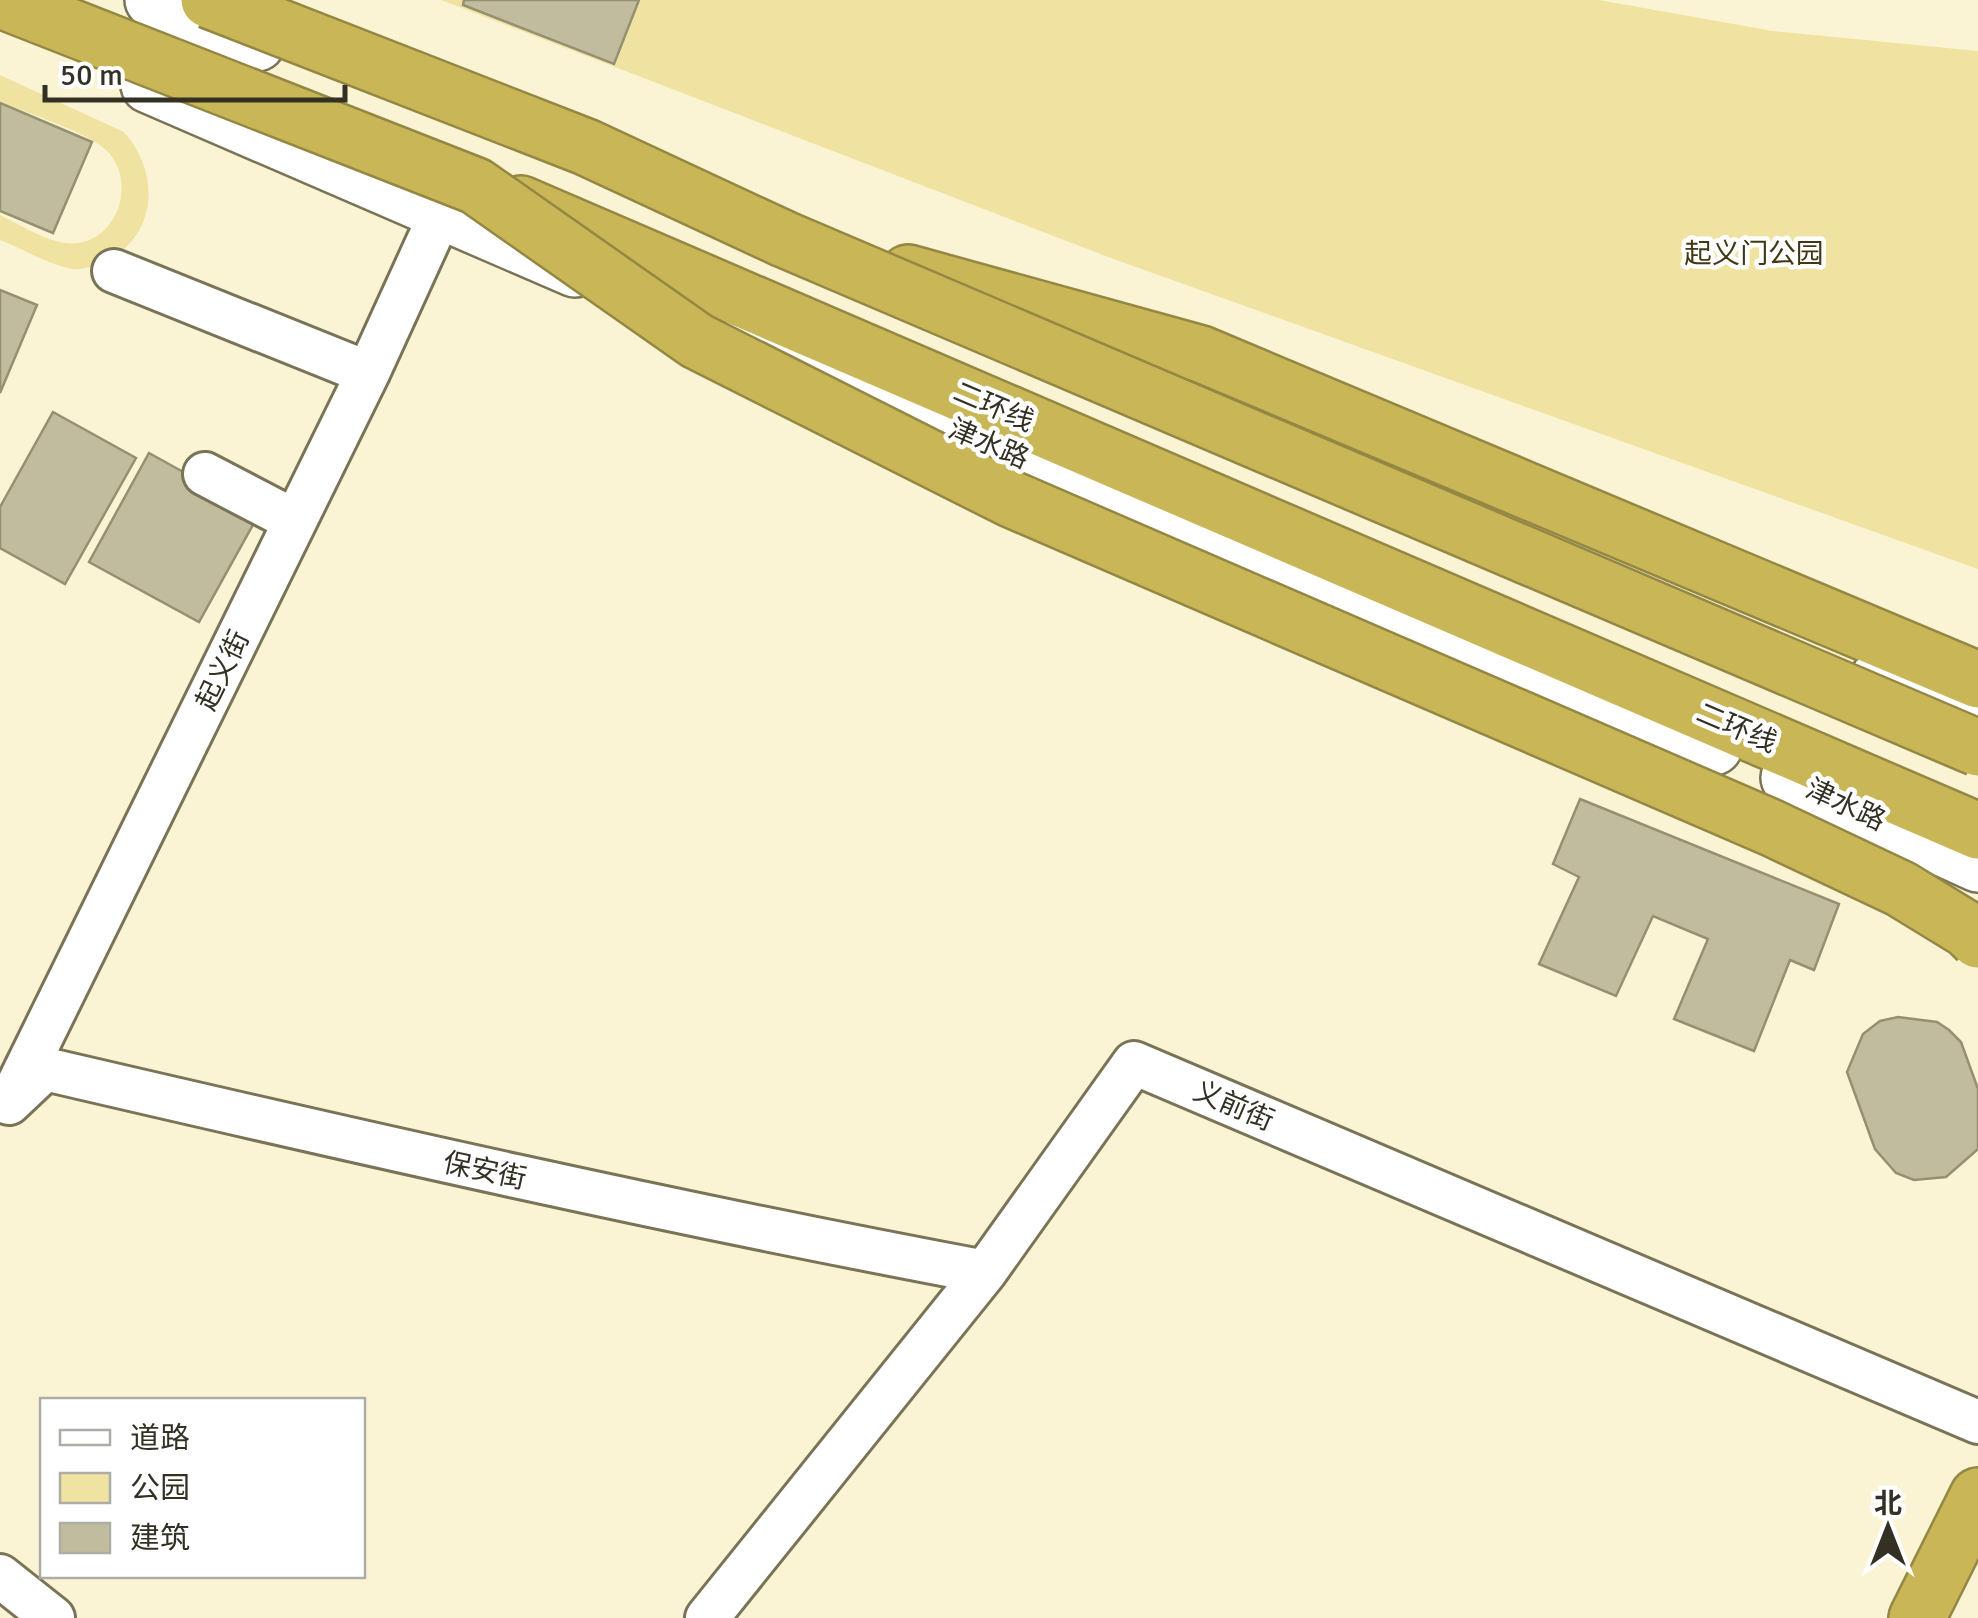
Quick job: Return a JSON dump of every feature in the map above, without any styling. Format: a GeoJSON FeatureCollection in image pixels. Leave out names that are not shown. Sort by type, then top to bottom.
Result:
{"type":"FeatureCollection","features":[{"type":"Feature","properties":{"kind":"highway","name":"二环线"},"geometry":{"type":"LineString","coordinates":[[2,0],[458,200],[612,241],[1978,831]]}},
{"type":"Feature","properties":{"kind":"highway"},"geometry":{"type":"LineString","coordinates":[[190,4],[586,147],[784,239],[1978,748]]}},
{"type":"Feature","properties":{"kind":"highway"},"geometry":{"type":"LineString","coordinates":[[458,200],[697,340],[1011,499],[1978,920]]}},
{"type":"Feature","properties":{"kind":"highway"},"geometry":{"type":"LineString","coordinates":[[784,239],[1201,354],[1978,680]]}},
{"type":"Feature","properties":{"kind":"highway"},"geometry":{"type":"LineString","coordinates":[[1902,889],[1978,940]]}},
{"type":"Feature","properties":{"kind":"highway"},"geometry":{"type":"LineString","coordinates":[[1917,1618],[1978,1496]]}},
{"type":"Feature","properties":{"kind":"main road"},"geometry":{"type":"LineString","coordinates":[[160,89],[190,4],[274,23],[1898,689],[1978,716]]}},
{"type":"Feature","properties":{"kind":"main road","name":"津水路"},"geometry":{"type":"LineString","coordinates":[[0,20],[227,118],[458,200],[1794,780],[1978,864]]}},
{"type":"Feature","properties":{"kind":"main road"},"geometry":{"type":"LineString","coordinates":[[227,118],[274,23]]}},
{"type":"Feature","properties":{"kind":"main road"},"geometry":{"type":"LineString","coordinates":[[1898,689],[1978,688]]}},
{"type":"Feature","properties":{"kind":"street","name":"起义街"},"geometry":{"type":"LineString","coordinates":[[3,1109],[368,372],[458,200]]}},
{"type":"Feature","properties":{"kind":"street"},"geometry":{"type":"LineString","coordinates":[[114,271],[368,372]]}},
{"type":"Feature","properties":{"kind":"street"},"geometry":{"type":"LineString","coordinates":[[205,474],[295,521]]}},
{"type":"Feature","properties":{"kind":"street","name":"义前街"},"geometry":{"type":"LineString","coordinates":[[707,1618],[985,1272],[1134,1063],[1978,1422]]}},
{"type":"Feature","properties":{"kind":"street","name":"保安街"},"geometry":{"type":"LineString","coordinates":[[3,1109],[45,1070],[756,1229],[985,1272]]}},
{"type":"Feature","properties":{"kind":"street"},"geometry":{"type":"LineString","coordinates":[[0,1576],[53,1618]]}},
{"type":"Feature","properties":{"kind":"green space","name":"起义门公园"},"geometry":{"type":"Polygon","coordinates":[[[441,0],[1599,0],[1773,31],[1978,51],[1978,569],[1108,257],[441,0]]]}},
{"type":"Feature","properties":{"kind":"green space"},"geometry":{"type":"Polygon","coordinates":[[[0,75],[124,132],[136,148],[144,166],[148,203],[135,237],[121,251],[96,265],[73,269],[0,240],[0,215],[65,243],[97,236],[117,211],[121,179],[116,164],[98,143],[0,102],[0,75]]]}},
{"type":"Feature","properties":{"kind":"building"},"geometry":{"type":"Polygon","coordinates":[[[464,0],[639,0],[614,64],[463,5],[464,0]]]}},
{"type":"Feature","properties":{"kind":"building"},"geometry":{"type":"Polygon","coordinates":[[[0,103],[92,142],[53,233],[0,211],[0,103]]]}},
{"type":"Feature","properties":{"kind":"building"},"geometry":{"type":"Polygon","coordinates":[[[0,290],[37,305],[0,393],[0,290]]]}},
{"type":"Feature","properties":{"kind":"building"},"geometry":{"type":"Polygon","coordinates":[[[53,412],[136,458],[65,584],[0,548],[0,507],[53,412]]]}},
{"type":"Feature","properties":{"kind":"building"},"geometry":{"type":"Polygon","coordinates":[[[149,453],[259,514],[199,622],[89,562],[149,453]]]}},
{"type":"Feature","properties":{"kind":"building"},"geometry":{"type":"Polygon","coordinates":[[[1580,799],[1839,904],[1814,970],[1790,960],[1754,1051],[1674,1019],[1708,939],[1653,916],[1616,996],[1539,964],[1579,877],[1553,864],[1580,799]]]}},
{"type":"Feature","properties":{"kind":"building"},"geometry":{"type":"Polygon","coordinates":[[[1898,1017],[1937,1022],[1949,1030],[1961,1042],[1978,1089],[1978,1149],[1946,1177],[1914,1180],[1896,1173],[1875,1149],[1847,1072],[1863,1034],[1880,1021],[1898,1017]]]}}]}
